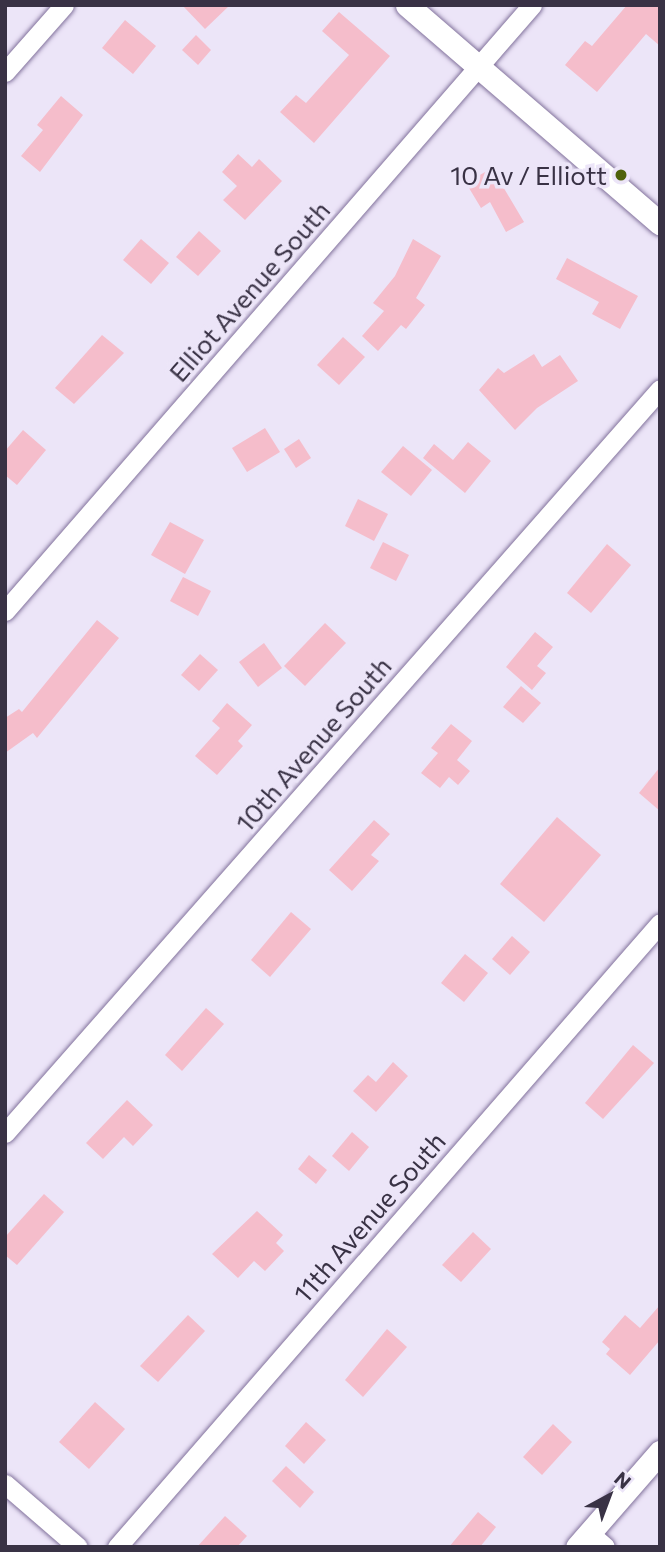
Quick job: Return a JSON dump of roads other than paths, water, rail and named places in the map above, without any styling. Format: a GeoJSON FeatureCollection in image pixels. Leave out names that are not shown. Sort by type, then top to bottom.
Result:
{"type":"FeatureCollection","features":[{"type":"Feature","properties":{"kind":"street"},"geometry":{"type":"LineString","coordinates":[[5,72],[64,5]]}},
{"type":"Feature","properties":{"kind":"street"},"geometry":{"type":"LineString","coordinates":[[407,5],[660,223]]}},
{"type":"Feature","properties":{"kind":"street","name":"Elliot Avenue South"},"geometry":{"type":"LineString","coordinates":[[5,611],[532,5]]}},
{"type":"Feature","properties":{"kind":"street","name":"10th Avenue South"},"geometry":{"type":"LineString","coordinates":[[5,1133],[660,389]]}},
{"type":"Feature","properties":{"kind":"street","name":"11th Avenue South"},"geometry":{"type":"LineString","coordinates":[[117,1547],[660,923]]}},
{"type":"Feature","properties":{"kind":"street"},"geometry":{"type":"LineString","coordinates":[[590,1542],[660,1452]]}},
{"type":"Feature","properties":{"kind":"street"},"geometry":{"type":"LineString","coordinates":[[5,1484],[78,1547]]}},
{"type":"Feature","properties":{"kind":"place","name":"10 Av / Elliott"},"geometry":{"type":"Point","coordinates":[621,175]}}]}
